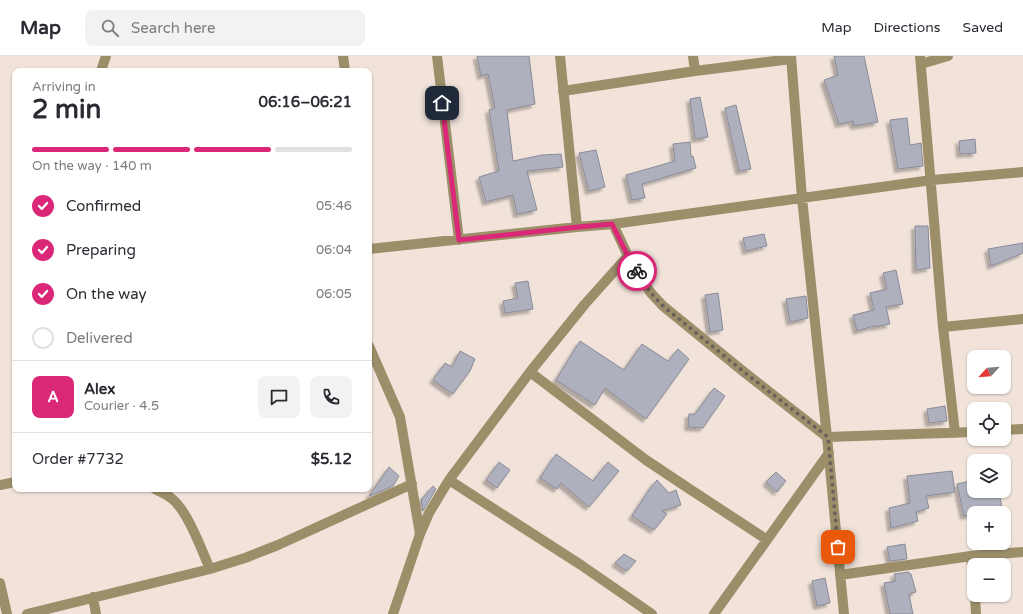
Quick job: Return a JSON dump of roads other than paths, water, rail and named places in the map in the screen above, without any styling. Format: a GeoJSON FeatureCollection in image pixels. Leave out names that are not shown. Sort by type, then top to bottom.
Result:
{"type":"FeatureCollection","features":[{"type":"Feature","properties":{"kind":"street"},"geometry":{"type":"LineString","coordinates":[[102,68],[106,56]]}},
{"type":"Feature","properties":{"kind":"street"},"geometry":{"type":"LineString","coordinates":[[343,56],[345,68]]}},
{"type":"Feature","properties":{"kind":"street"},"geometry":{"type":"LineString","coordinates":[[437,56],[459,240]]}},
{"type":"Feature","properties":{"kind":"street"},"geometry":{"type":"LineString","coordinates":[[560,56],[578,227]]}},
{"type":"Feature","properties":{"kind":"street"},"geometry":{"type":"LineString","coordinates":[[693,56],[695,71]]}},
{"type":"Feature","properties":{"kind":"street"},"geometry":{"type":"LineString","coordinates":[[948,56],[921,60],[943,327],[955,433]]}},
{"type":"Feature","properties":{"kind":"street"},"geometry":{"type":"LineString","coordinates":[[563,91],[791,57],[802,198],[828,437],[844,614]]}},
{"type":"Feature","properties":{"kind":"street"},"geometry":{"type":"LineString","coordinates":[[372,250],[612,224],[932,180],[1023,172]]}},
{"type":"Feature","properties":{"kind":"street"},"geometry":{"type":"LineString","coordinates":[[612,224],[628,256],[650,292],[663,306],[744,372],[828,437],[967,432]]}},
{"type":"Feature","properties":{"kind":"street"},"geometry":{"type":"LineString","coordinates":[[393,614],[429,512],[449,480],[530,372],[628,256]]}},
{"type":"Feature","properties":{"kind":"street"},"geometry":{"type":"LineString","coordinates":[[943,327],[1023,319]]}},
{"type":"Feature","properties":{"kind":"street"},"geometry":{"type":"LineString","coordinates":[[372,353],[400,417],[420,534]]}},
{"type":"Feature","properties":{"kind":"street"},"geometry":{"type":"LineString","coordinates":[[530,372],[646,460],[766,538]]}},
{"type":"Feature","properties":{"kind":"street"},"geometry":{"type":"LineString","coordinates":[[1011,430],[1023,429]]}},
{"type":"Feature","properties":{"kind":"street"},"geometry":{"type":"LineString","coordinates":[[714,614],[766,538],[829,453]]}},
{"type":"Feature","properties":{"kind":"street"},"geometry":{"type":"LineString","coordinates":[[449,480],[581,565],[652,614]]}},
{"type":"Feature","properties":{"kind":"street"},"geometry":{"type":"LineString","coordinates":[[0,486],[12,483]]}},
{"type":"Feature","properties":{"kind":"street"},"geometry":{"type":"LineString","coordinates":[[27,614],[210,569],[245,558],[278,545],[412,484]]}},
{"type":"Feature","properties":{"kind":"street"},"geometry":{"type":"LineString","coordinates":[[161,492],[172,498],[189,522],[210,569]]}},
{"type":"Feature","properties":{"kind":"street"},"geometry":{"type":"LineString","coordinates":[[840,575],[971,556],[1023,552]]}},
{"type":"Feature","properties":{"kind":"street"},"geometry":{"type":"LineString","coordinates":[[0,583],[7,614]]}},
{"type":"Feature","properties":{"kind":"street"},"geometry":{"type":"LineString","coordinates":[[93,597],[96,614]]}},
{"type":"Feature","properties":{"kind":"street"},"geometry":{"type":"LineString","coordinates":[[975,602],[976,614]]}}]}
